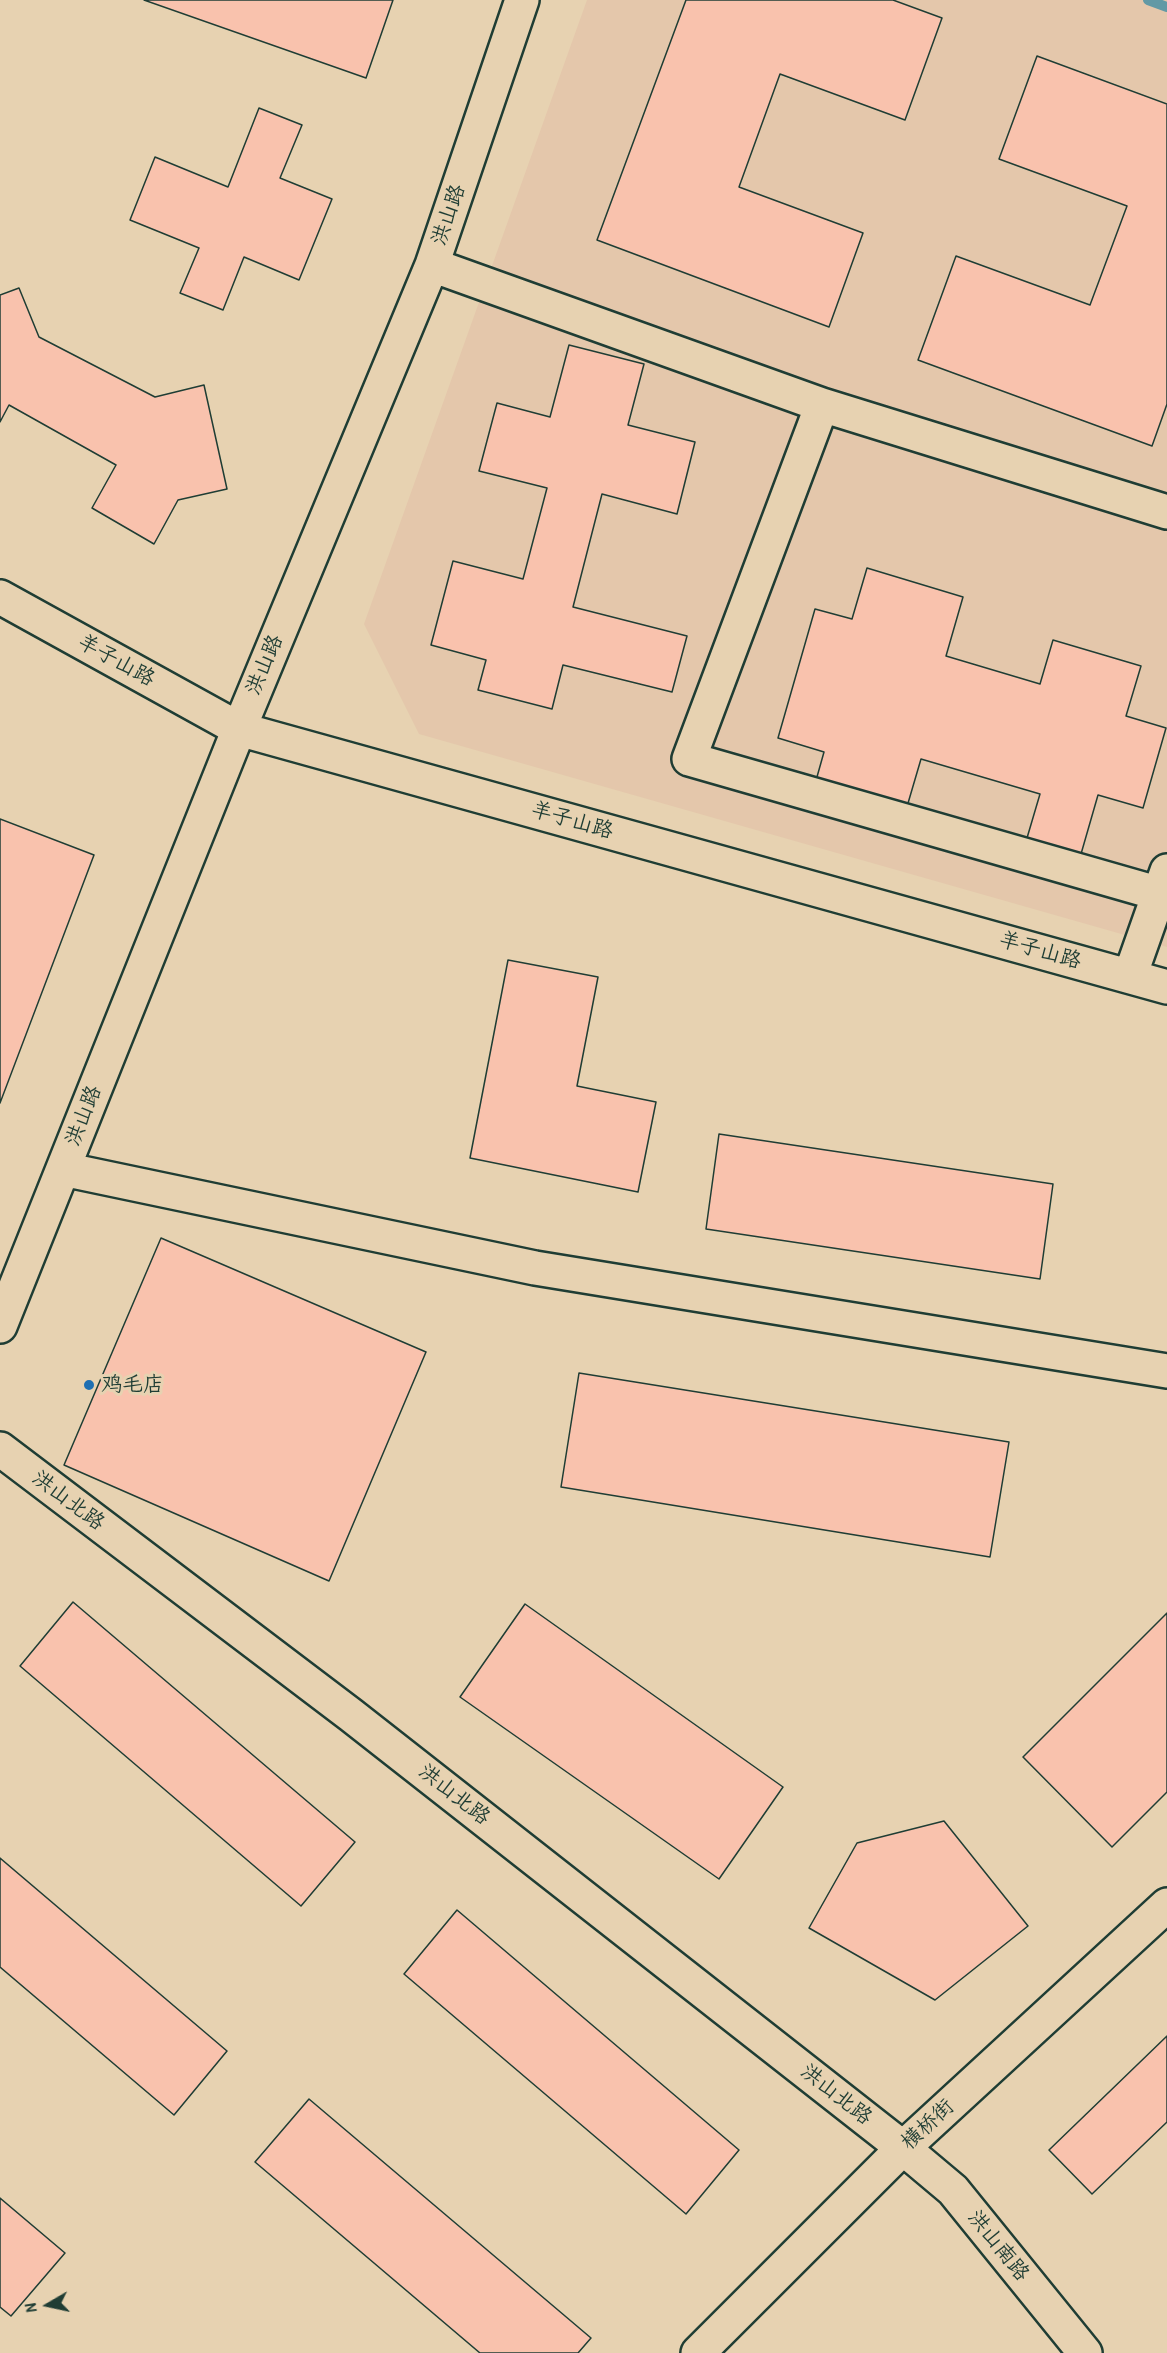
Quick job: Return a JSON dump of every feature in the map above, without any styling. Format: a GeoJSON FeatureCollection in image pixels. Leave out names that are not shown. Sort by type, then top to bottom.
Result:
{"type":"FeatureCollection","features":[{"type":"Feature","properties":{"kind":"street","name":"洪山路"},"geometry":{"type":"LineString","coordinates":[[0,1326],[239,729],[432,265],[522,0]]}},
{"type":"Feature","properties":{"kind":"street"},"geometry":{"type":"LineString","coordinates":[[432,265],[822,405],[1167,512]]}},
{"type":"Feature","properties":{"kind":"street"},"geometry":{"type":"LineString","coordinates":[[822,405],[689,759],[1164,887],[1130,976]]}},
{"type":"Feature","properties":{"kind":"street","name":"羊子山路"},"geometry":{"type":"LineString","coordinates":[[0,597],[239,729],[1167,987]]}},
{"type":"Feature","properties":{"kind":"street"},"geometry":{"type":"LineString","coordinates":[[63,1169],[535,1268],[1167,1371]]}},
{"type":"Feature","properties":{"kind":"street","name":"洪山北路"},"geometry":{"type":"LineString","coordinates":[[0,1449],[351,1715],[903,2148]]}},
{"type":"Feature","properties":{"kind":"street","name":"横桥街"},"geometry":{"type":"LineString","coordinates":[[698,2353],[903,2148],[1167,1905]]}},
{"type":"Feature","properties":{"kind":"street","name":"洪山南路"},"geometry":{"type":"LineString","coordinates":[[903,2148],[953,2190],[1085,2353]]}},
{"type":"Feature","properties":{"kind":"shaded area"},"geometry":{"type":"Polygon","coordinates":[[[587,0],[1167,0],[1167,947],[419,734],[364,624],[587,0]]]}},
{"type":"Feature","properties":{"kind":"building"},"geometry":{"type":"Polygon","coordinates":[[[144,0],[393,0],[366,78],[144,0]]]}},
{"type":"Feature","properties":{"kind":"building"},"geometry":{"type":"Polygon","coordinates":[[[686,0],[893,0],[942,18],[905,120],[780,74],[739,187],[863,233],[829,327],[597,240],[686,0]]]}},
{"type":"Feature","properties":{"kind":"building"},"geometry":{"type":"Polygon","coordinates":[[[1037,56],[1167,104],[1167,404],[1152,446],[918,360],[956,256],[1090,305],[1127,206],[999,159],[1037,56]]]}},
{"type":"Feature","properties":{"kind":"building"},"geometry":{"type":"Polygon","coordinates":[[[259,108],[302,125],[280,178],[332,199],[299,280],[244,257],[223,310],[180,293],[199,248],[130,220],[155,157],[228,187],[259,108]]]}},
{"type":"Feature","properties":{"kind":"building"},"geometry":{"type":"Polygon","coordinates":[[[19,288],[39,337],[155,397],[204,385],[227,489],[178,500],[154,544],[92,508],[116,465],[9,405],[0,422],[0,295],[19,288]]]}},
{"type":"Feature","properties":{"kind":"building"},"geometry":{"type":"Polygon","coordinates":[[[569,345],[644,364],[628,425],[695,442],[677,514],[602,494],[573,607],[687,636],[672,692],[563,665],[552,709],[478,690],[486,660],[431,645],[453,561],[523,579],[547,488],[479,471],[497,403],[550,417],[569,345]]]}},
{"type":"Feature","properties":{"kind":"building"},"geometry":{"type":"Polygon","coordinates":[[[867,568],[963,597],[946,656],[1040,684],[1053,640],[1141,666],[1126,716],[1166,728],[1143,808],[1098,795],[1081,854],[1027,838],[1040,794],[921,759],[906,810],[815,784],[824,752],[778,738],[815,609],[852,619],[867,568]]]}},
{"type":"Feature","properties":{"kind":"building"},"geometry":{"type":"Polygon","coordinates":[[[0,819],[94,855],[0,1103],[0,819]]]}},
{"type":"Feature","properties":{"kind":"building"},"geometry":{"type":"Polygon","coordinates":[[[508,960],[598,977],[577,1086],[656,1102],[638,1192],[470,1158],[508,960]]]}},
{"type":"Feature","properties":{"kind":"building"},"geometry":{"type":"Polygon","coordinates":[[[719,1134],[1053,1184],[1040,1279],[706,1229],[719,1134]]]}},
{"type":"Feature","properties":{"kind":"building"},"geometry":{"type":"Polygon","coordinates":[[[161,1238],[426,1352],[329,1581],[64,1465],[161,1238]]]}},
{"type":"Feature","properties":{"kind":"building"},"geometry":{"type":"Polygon","coordinates":[[[579,1373],[1009,1442],[990,1557],[561,1487],[579,1373]]]}},
{"type":"Feature","properties":{"kind":"building"},"geometry":{"type":"Polygon","coordinates":[[[73,1602],[355,1842],[301,1906],[20,1666],[73,1602]]]}},
{"type":"Feature","properties":{"kind":"building"},"geometry":{"type":"Polygon","coordinates":[[[525,1604],[783,1787],[719,1879],[460,1697],[525,1604]]]}},
{"type":"Feature","properties":{"kind":"building"},"geometry":{"type":"Polygon","coordinates":[[[1167,1613],[1167,1792],[1112,1847],[1023,1757],[1167,1613]]]}},
{"type":"Feature","properties":{"kind":"building"},"geometry":{"type":"Polygon","coordinates":[[[944,1821],[1028,1926],[935,2000],[809,1928],[857,1843],[944,1821]]]}},
{"type":"Feature","properties":{"kind":"building"},"geometry":{"type":"Polygon","coordinates":[[[0,1858],[227,2051],[174,2115],[0,1967],[0,1858]]]}},
{"type":"Feature","properties":{"kind":"building"},"geometry":{"type":"Polygon","coordinates":[[[457,1910],[739,2150],[686,2214],[404,1974],[457,1910]]]}},
{"type":"Feature","properties":{"kind":"building"},"geometry":{"type":"Polygon","coordinates":[[[1167,2036],[1167,2122],[1092,2194],[1049,2150],[1167,2036]]]}},
{"type":"Feature","properties":{"kind":"building"},"geometry":{"type":"Polygon","coordinates":[[[309,2099],[591,2338],[578,2353],[480,2353],[255,2162],[309,2099]]]}},
{"type":"Feature","properties":{"kind":"building"},"geometry":{"type":"Polygon","coordinates":[[[0,2198],[65,2253],[11,2316],[0,2307],[0,2198]]]}},
{"type":"Feature","properties":{"kind":"waterway"},"geometry":{"type":"LineString","coordinates":[[1148,0],[1167,7]]}},
{"type":"Feature","properties":{"kind":"place","name":"鸡毛店"},"geometry":{"type":"Point","coordinates":[89,1385]}}]}
